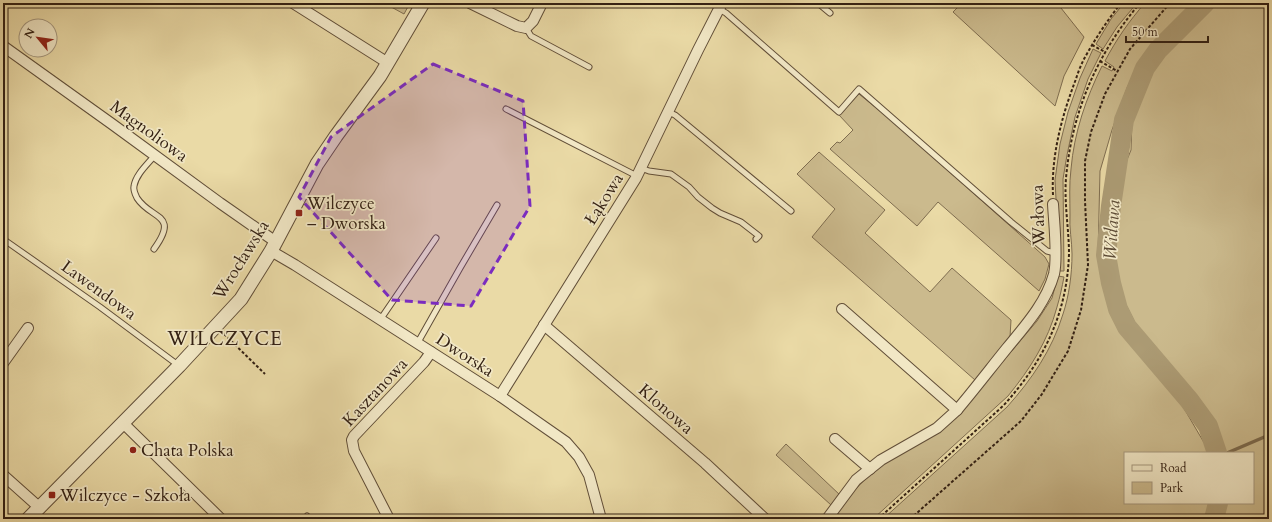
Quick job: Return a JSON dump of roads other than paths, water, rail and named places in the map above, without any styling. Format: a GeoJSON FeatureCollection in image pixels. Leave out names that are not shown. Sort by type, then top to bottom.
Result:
{"type":"FeatureCollection","features":[{"type":"Feature","properties":{"kind":"street"},"geometry":{"type":"LineString","coordinates":[[293,3],[388,63]]}},
{"type":"Feature","properties":{"kind":"street","name":"Wrocławska"},"geometry":{"type":"LineString","coordinates":[[30,518],[179,366],[241,299],[274,247],[317,164],[388,63],[423,3]]}},
{"type":"Feature","properties":{"kind":"street"},"geometry":{"type":"LineString","coordinates":[[470,3],[517,26],[526,28],[533,21],[542,3]]}},
{"type":"Feature","properties":{"kind":"street","name":"Łąkowa"},"geometry":{"type":"LineString","coordinates":[[500,396],[639,172],[721,6]]}},
{"type":"Feature","properties":{"kind":"street","name":"Magnoliowa"},"geometry":{"type":"LineString","coordinates":[[3,46],[220,203],[274,247]]}},
{"type":"Feature","properties":{"kind":"street","name":"Wałowa"},"geometry":{"type":"LineString","coordinates":[[826,519],[856,480],[881,460],[937,428],[957,410],[1037,310],[1046,294],[1054,273],[1055,253],[1053,204]]}},
{"type":"Feature","properties":{"kind":"street","name":"Dworska"},"geometry":{"type":"LineString","coordinates":[[274,247],[295,265],[500,396],[566,442],[579,457],[589,475],[601,519]]}},
{"type":"Feature","properties":{"kind":"street"},"geometry":{"type":"LineString","coordinates":[[842,309],[957,410]]}},
{"type":"Feature","properties":{"kind":"street","name":"Klonowa"},"geometry":{"type":"LineString","coordinates":[[544,325],[705,463],[765,519]]}},
{"type":"Feature","properties":{"kind":"street"},"geometry":{"type":"LineString","coordinates":[[3,363],[28,328]]}},
{"type":"Feature","properties":{"kind":"street","name":"Kasztanowa"},"geometry":{"type":"LineString","coordinates":[[389,519],[354,451],[352,440],[354,436],[424,362],[431,352]]}},
{"type":"Feature","properties":{"kind":"street"},"geometry":{"type":"LineString","coordinates":[[123,423],[221,519]]}},
{"type":"Feature","properties":{"kind":"street"},"geometry":{"type":"LineString","coordinates":[[835,439],[870,469]]}},
{"type":"Feature","properties":{"kind":"street"},"geometry":{"type":"LineString","coordinates":[[3,475],[40,508]]}},
{"type":"Feature","properties":{"kind":"lane"},"geometry":{"type":"LineString","coordinates":[[818,3],[830,13]]}},
{"type":"Feature","properties":{"kind":"lane","name":"Łąkowa"},"geometry":{"type":"LineString","coordinates":[[721,6],[726,13],[839,112],[859,89],[1011,222],[1047,251],[1055,253]]}},
{"type":"Feature","properties":{"kind":"lane"},"geometry":{"type":"LineString","coordinates":[[526,28],[531,36],[589,67]]}},
{"type":"Feature","properties":{"kind":"lane"},"geometry":{"type":"LineString","coordinates":[[506,110],[639,172],[649,171],[671,174],[689,187],[698,197],[712,208],[750,228],[759,236],[756,239]]}},
{"type":"Feature","properties":{"kind":"lane"},"geometry":{"type":"LineString","coordinates":[[668,112],[675,115],[791,211]]}},
{"type":"Feature","properties":{"kind":"lane"},"geometry":{"type":"LineString","coordinates":[[154,249],[161,238],[164,228],[163,222],[158,215],[139,201],[134,191],[134,186],[142,170],[155,155]]}},
{"type":"Feature","properties":{"kind":"lane"},"geometry":{"type":"LineString","coordinates":[[417,344],[497,205]]}},
{"type":"Feature","properties":{"kind":"lane"},"geometry":{"type":"LineString","coordinates":[[380,320],[436,238]]}},
{"type":"Feature","properties":{"kind":"lane","name":"Lawendowa"},"geometry":{"type":"LineString","coordinates":[[3,239],[100,307],[179,366]]}},
{"type":"Feature","properties":{"kind":"waterway","name":"Widawa"},"geometry":{"type":"LineString","coordinates":[[1205,3],[1158,50],[1145,68],[1124,120],[1111,206],[1106,255],[1118,309],[1127,327],[1189,400],[1208,426],[1217,452]]}},
{"type":"Feature","properties":{"kind":"waterway"},"geometry":{"type":"LineString","coordinates":[[1229,452],[1269,435]]}},
{"type":"Feature","properties":{"kind":"waterway","name":"Widawa"},"geometry":{"type":"LineString","coordinates":[[1214,519],[1218,504]]}},
{"type":"Feature","properties":{"kind":"place","name":"Wilczyce – Dworska"},"geometry":{"type":"Point","coordinates":[299,213]}},
{"type":"Feature","properties":{"kind":"place","name":"Chata Polska"},"geometry":{"type":"Point","coordinates":[133,450]}},
{"type":"Feature","properties":{"kind":"place","name":"Wilczyce - Szkoła"},"geometry":{"type":"Point","coordinates":[52,495]}},
{"type":"Feature","properties":{"kind":"district","name":"WILCZYCE"},"geometry":{"type":"Point","coordinates":[225,339]}}]}
